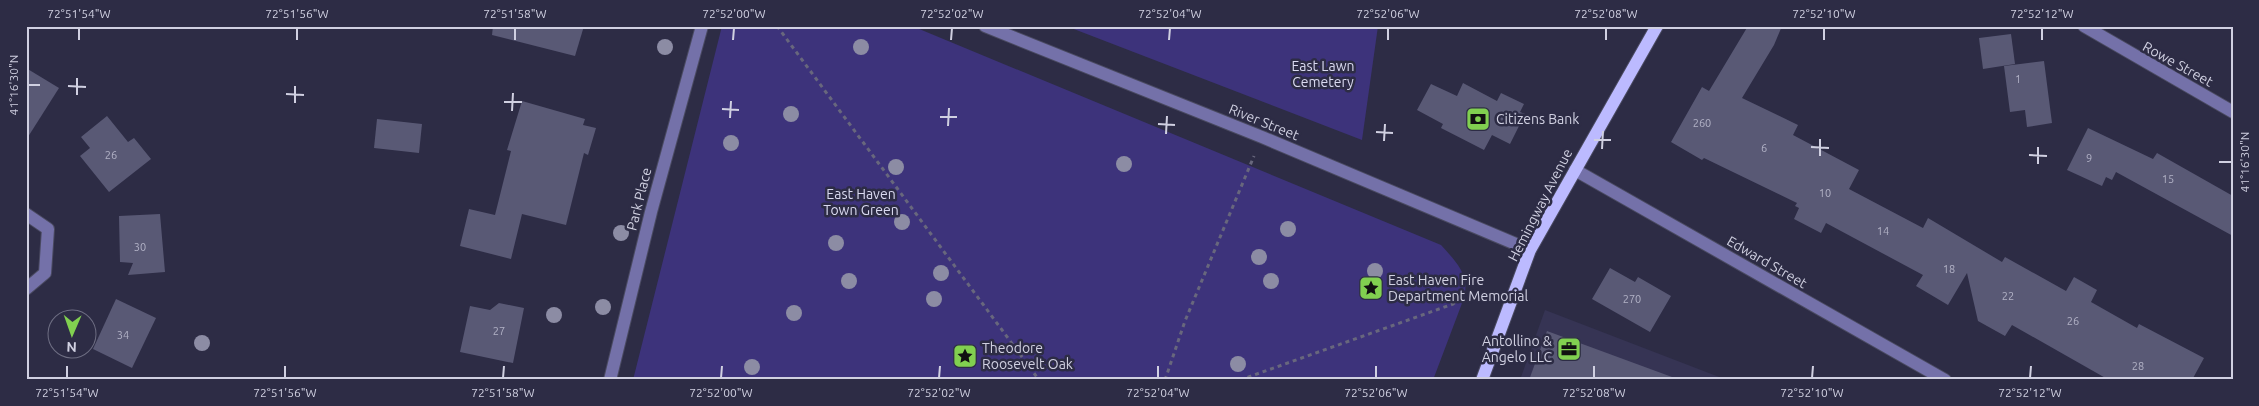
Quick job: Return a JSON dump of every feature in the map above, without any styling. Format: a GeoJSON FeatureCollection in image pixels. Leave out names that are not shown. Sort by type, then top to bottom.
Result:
{"type":"FeatureCollection","features":[{"type":"Feature","properties":{"kind":"main road","name":"Hemingway Avenue"},"geometry":{"type":"LineString","coordinates":[[1482,380],[1530,250],[1657,26]]}},
{"type":"Feature","properties":{"kind":"street","name":"Park Place"},"geometry":{"type":"LineString","coordinates":[[610,380],[651,212],[702,26]]}},
{"type":"Feature","properties":{"kind":"street","name":"River Street"},"geometry":{"type":"LineString","coordinates":[[984,26],[1262,137],[1530,250]]}},
{"type":"Feature","properties":{"kind":"street","name":"Rowe Street"},"geometry":{"type":"LineString","coordinates":[[2084,26],[2233,112]]}},
{"type":"Feature","properties":{"kind":"street","name":"Edward Street"},"geometry":{"type":"LineString","coordinates":[[1574,170],[1945,380]]}},
{"type":"Feature","properties":{"kind":"street"},"geometry":{"type":"LineString","coordinates":[[26,214],[48,229],[45,273],[26,289]]}},
{"type":"Feature","properties":{"kind":"path"},"geometry":{"type":"LineString","coordinates":[[777,26],[1039,380]]}},
{"type":"Feature","properties":{"kind":"path"},"geometry":{"type":"LineString","coordinates":[[1165,380],[1188,312],[1262,137]]}},
{"type":"Feature","properties":{"kind":"path"},"geometry":{"type":"LineString","coordinates":[[1240,380],[1453,304],[1460,300],[1463,281]]}},
{"type":"Feature","properties":{"kind":"shaded area"},"geometry":{"type":"Polygon","coordinates":[[[1545,310],[1727,380],[1520,380],[1545,310]]]}},
{"type":"Feature","properties":{"kind":"green space","name":"East Haven Town Green"},"geometry":{"type":"Polygon","coordinates":[[[722,26],[912,26],[1441,245],[1460,269],[1465,282],[1465,290],[1464,298],[1433,380],[633,380],[722,26]]]}},
{"type":"Feature","properties":{"kind":"green space","name":"East Lawn Cemetery"},"geometry":{"type":"Polygon","coordinates":[[[1066,26],[1378,26],[1362,140],[1066,26]]]}},
{"type":"Feature","properties":{"kind":"building"},"geometry":{"type":"Polygon","coordinates":[[[493,26],[584,26],[575,56],[492,35],[493,26]]]}},
{"type":"Feature","properties":{"kind":"building"},"geometry":{"type":"Polygon","coordinates":[[[1748,26],[1782,26],[1774,45],[1742,98],[1798,125],[1793,135],[1859,170],[1849,189],[1923,228],[1928,218],[2002,262],[2005,257],[2066,291],[2074,277],[2097,290],[2091,302],[2137,328],[2139,324],[2204,358],[2192,380],[2109,380],[2012,325],[2005,336],[1978,321],[1967,273],[1948,305],[1916,286],[1923,275],[1826,223],[1821,233],[1794,219],[1799,208],[1795,206],[1797,203],[1704,158],[1702,160],[1671,142],[1702,87],[1709,91],[1748,26]]]}},
{"type":"Feature","properties":{"kind":"building"},"geometry":{"type":"Polygon","coordinates":[[[2011,34],[2015,64],[1983,69],[1979,38],[2011,34]]]}},
{"type":"Feature","properties":{"kind":"building"},"geometry":{"type":"Polygon","coordinates":[[[2044,61],[2052,123],[2027,127],[2025,110],[2010,112],[2004,66],[2044,61]]]}},
{"type":"Feature","properties":{"kind":"building"},"geometry":{"type":"Polygon","coordinates":[[[26,68],[59,88],[26,140],[26,68]]]}},
{"type":"Feature","properties":{"kind":"building","name":"Citizens Bank"},"geometry":{"type":"Polygon","coordinates":[[[1463,83],[1497,101],[1501,93],[1524,104],[1520,112],[1525,114],[1510,144],[1492,135],[1484,150],[1441,128],[1443,124],[1417,110],[1431,84],[1457,96],[1463,83]]]}},
{"type":"Feature","properties":{"kind":"building"},"geometry":{"type":"Polygon","coordinates":[[[522,101],[585,119],[583,125],[596,128],[588,155],[584,153],[566,225],[522,214],[511,259],[460,246],[469,209],[495,215],[511,151],[507,150],[522,101]]]}},
{"type":"Feature","properties":{"kind":"building"},"geometry":{"type":"Polygon","coordinates":[[[107,116],[128,142],[134,138],[151,159],[109,192],[80,156],[90,148],[81,137],[107,116]]]}},
{"type":"Feature","properties":{"kind":"building"},"geometry":{"type":"Polygon","coordinates":[[[377,119],[422,124],[419,153],[374,148],[377,119]]]}},
{"type":"Feature","properties":{"kind":"building"},"geometry":{"type":"Polygon","coordinates":[[[2088,128],[2153,159],[2157,153],[2233,196],[2233,236],[2116,172],[2112,180],[2106,177],[2102,186],[2067,170],[2088,128]]]}},
{"type":"Feature","properties":{"kind":"building"},"geometry":{"type":"Polygon","coordinates":[[[160,214],[165,272],[128,275],[133,263],[120,262],[119,216],[160,214]]]}},
{"type":"Feature","properties":{"kind":"building"},"geometry":{"type":"Polygon","coordinates":[[[1610,268],[1635,282],[1638,277],[1671,296],[1650,332],[1592,299],[1610,268]]]}},
{"type":"Feature","properties":{"kind":"building"},"geometry":{"type":"Polygon","coordinates":[[[116,299],[156,318],[132,368],[98,351],[98,338],[116,299]]]}},
{"type":"Feature","properties":{"kind":"building"},"geometry":{"type":"Polygon","coordinates":[[[499,303],[524,308],[513,363],[460,352],[470,306],[490,310],[499,303]]]}},
{"type":"Feature","properties":{"kind":"building","name":"Antollino & Angelo LLC"},"geometry":{"type":"Polygon","coordinates":[[[1547,331],[1672,377],[1672,380],[1529,380],[1547,331]]]}},
{"type":"Feature","properties":{"kind":"place","name":"Citizens Bank"},"geometry":{"type":"Point","coordinates":[1478,119]}},
{"type":"Feature","properties":{"kind":"place","name":"East Haven Fire Department Memorial"},"geometry":{"type":"Point","coordinates":[1371,288]}},
{"type":"Feature","properties":{"kind":"place","name":"Antollino & Angelo LLC"},"geometry":{"type":"Point","coordinates":[1569,349]}},
{"type":"Feature","properties":{"kind":"place","name":"Theodore Roosevelt Oak"},"geometry":{"type":"Point","coordinates":[965,356]}}]}
